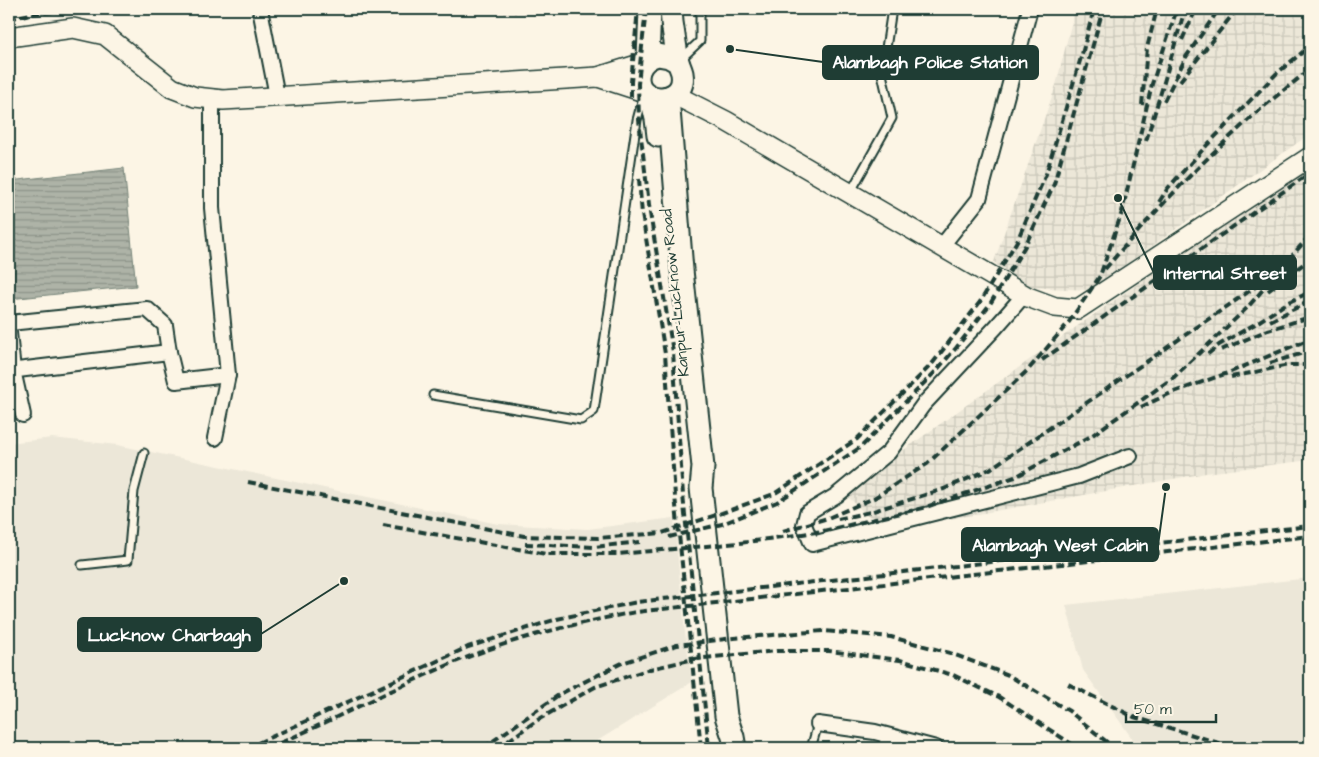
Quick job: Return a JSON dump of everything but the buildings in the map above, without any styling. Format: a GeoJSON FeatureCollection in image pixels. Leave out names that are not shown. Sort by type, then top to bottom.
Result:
{"type":"FeatureCollection","features":[{"type":"Feature","properties":{"kind":"main road","name":"Kanpur-Lucknow Road"},"geometry":{"type":"LineString","coordinates":[[650,9],[646,61],[638,74],[638,81],[663,92]]}},
{"type":"Feature","properties":{"kind":"main road","name":"Kanpur-Lucknow Road"},"geometry":{"type":"LineString","coordinates":[[671,9],[678,62],[682,72],[663,92],[656,119],[692,466],[702,488],[726,716]]}},
{"type":"Feature","properties":{"kind":"main road"},"geometry":{"type":"LineString","coordinates":[[646,61],[653,56],[664,55],[678,62]]}},
{"type":"Feature","properties":{"kind":"main road"},"geometry":{"type":"LineString","coordinates":[[724,748],[722,735],[726,716]]}},
{"type":"Feature","properties":{"kind":"main road"},"geometry":{"type":"LineString","coordinates":[[726,716],[734,737],[735,748]]}},
{"type":"Feature","properties":{"kind":"street"},"geometry":{"type":"LineString","coordinates":[[260,9],[277,96]]}},
{"type":"Feature","properties":{"kind":"street"},"geometry":{"type":"LineString","coordinates":[[941,247],[979,199],[1030,9]]}},
{"type":"Feature","properties":{"kind":"street"},"geometry":{"type":"LineString","coordinates":[[9,37],[74,28],[104,35],[172,88],[194,97],[223,100],[598,77],[646,61]]}},
{"type":"Feature","properties":{"kind":"street"},"geometry":{"type":"LineString","coordinates":[[598,77],[663,92],[726,121],[1024,295],[1055,307],[1078,310],[1310,157]]}},
{"type":"Feature","properties":{"kind":"street"},"geometry":{"type":"LineString","coordinates":[[212,99],[212,208],[228,375],[214,438]]}},
{"type":"Feature","properties":{"kind":"street"},"geometry":{"type":"LineString","coordinates":[[1024,295],[923,405],[889,452],[837,495],[807,512],[804,525],[812,544],[1079,476],[1130,456]]}},
{"type":"Feature","properties":{"kind":"street"},"geometry":{"type":"LineString","coordinates":[[9,323],[147,309],[165,325],[176,381],[228,375]]}},
{"type":"Feature","properties":{"kind":"street"},"geometry":{"type":"LineString","coordinates":[[9,333],[11,370],[23,416]]}},
{"type":"Feature","properties":{"kind":"street"},"geometry":{"type":"LineString","coordinates":[[11,370],[169,352]]}},
{"type":"Feature","properties":{"kind":"street"},"geometry":{"type":"LineString","coordinates":[[818,724],[875,732],[884,742],[936,748]]}},
{"type":"Feature","properties":{"kind":"lane"},"geometry":{"type":"LineString","coordinates":[[678,62],[700,41],[700,9]]}},
{"type":"Feature","properties":{"kind":"lane"},"geometry":{"type":"LineString","coordinates":[[850,194],[892,118],[882,74],[892,9]]}},
{"type":"Feature","properties":{"kind":"lane"},"geometry":{"type":"LineString","coordinates":[[433,395],[581,420],[594,411],[637,120],[663,92]]}},
{"type":"Feature","properties":{"kind":"lane"},"geometry":{"type":"LineString","coordinates":[[82,565],[128,560],[134,491],[144,453]]}},
{"type":"Feature","properties":{"kind":"lane"},"geometry":{"type":"LineString","coordinates":[[811,748],[818,724]]}},
{"type":"Feature","properties":{"kind":"shaded area"},"geometry":{"type":"Polygon","coordinates":[[[463,9],[599,9],[595,16],[475,13],[463,9]]]}},
{"type":"Feature","properties":{"kind":"shaded area"},"geometry":{"type":"Polygon","coordinates":[[[1075,9],[1310,9],[1310,134],[1090,290],[1024,287],[994,262],[1056,85],[1075,9]]]}},
{"type":"Feature","properties":{"kind":"shaded area"},"geometry":{"type":"Polygon","coordinates":[[[1310,164],[1310,460],[1206,473],[883,531],[844,493],[1046,348],[1310,164]]]}},
{"type":"Feature","properties":{"kind":"shaded area"},"geometry":{"type":"Polygon","coordinates":[[[124,168],[136,286],[9,299],[9,181],[124,168]]]}},
{"type":"Feature","properties":{"kind":"shaded area"},"geometry":{"type":"Polygon","coordinates":[[[52,438],[117,445],[498,524],[588,529],[674,518],[685,633],[692,682],[586,748],[9,748],[9,443],[52,438]]]}},
{"type":"Feature","properties":{"kind":"shaded area"},"geometry":{"type":"Polygon","coordinates":[[[1310,578],[1310,748],[1139,748],[1083,670],[1066,605],[1310,578]]]}},
{"type":"Feature","properties":{"kind":"railway"},"geometry":{"type":"LineString","coordinates":[[9,19],[30,14],[87,9]]}},
{"type":"Feature","properties":{"kind":"railway"},"geometry":{"type":"LineString","coordinates":[[631,97],[638,9]]}},
{"type":"Feature","properties":{"kind":"railway"},"geometry":{"type":"LineString","coordinates":[[646,9],[638,84],[639,120],[650,213],[673,352],[683,495],[709,748]]}},
{"type":"Feature","properties":{"kind":"railway"},"geometry":{"type":"LineString","coordinates":[[248,482],[524,536],[598,538],[662,533],[774,494],[857,439],[932,364],[980,302],[1017,241],[1046,174],[1094,9]]}},
{"type":"Feature","properties":{"kind":"railway"},"geometry":{"type":"LineString","coordinates":[[669,537],[722,524],[777,502],[861,447],[956,348],[990,304],[1025,246],[1054,184],[1103,9]]}},
{"type":"Feature","properties":{"kind":"railway"},"geometry":{"type":"LineString","coordinates":[[1142,105],[1147,48],[1157,9]]}},
{"type":"Feature","properties":{"kind":"railway"},"geometry":{"type":"LineString","coordinates":[[783,531],[828,518],[874,498],[927,464],[1028,370],[1069,322],[1100,276],[1122,212],[1152,84],[1177,9]]}},
{"type":"Feature","properties":{"kind":"railway"},"geometry":{"type":"LineString","coordinates":[[1146,141],[1185,9]]}},
{"type":"Feature","properties":{"kind":"railway"},"geometry":{"type":"LineString","coordinates":[[1182,40],[1196,9]]}},
{"type":"Feature","properties":{"kind":"railway"},"geometry":{"type":"LineString","coordinates":[[1164,101],[1186,57],[1219,9]]}},
{"type":"Feature","properties":{"kind":"railway"},"geometry":{"type":"LineString","coordinates":[[1180,81],[1237,9]]}},
{"type":"Feature","properties":{"kind":"railway"},"geometry":{"type":"LineString","coordinates":[[1159,202],[1168,188],[1208,144],[1276,74],[1310,46]]}},
{"type":"Feature","properties":{"kind":"railway"},"geometry":{"type":"LineString","coordinates":[[1105,269],[1158,209],[1215,151],[1261,109],[1310,69]]}},
{"type":"Feature","properties":{"kind":"railway"},"geometry":{"type":"LineString","coordinates":[[1042,360],[1310,173]]}},
{"type":"Feature","properties":{"kind":"railway"},"geometry":{"type":"LineString","coordinates":[[639,179],[642,214],[665,354],[675,496],[701,748]]}},
{"type":"Feature","properties":{"kind":"railway"},"geometry":{"type":"LineString","coordinates":[[383,525],[546,554],[618,554],[740,543],[823,531],[923,508],[1015,477],[1091,436],[1174,377],[1247,308],[1310,235]]}},
{"type":"Feature","properties":{"kind":"railway"},"geometry":{"type":"LineString","coordinates":[[1268,291],[1310,259]]}},
{"type":"Feature","properties":{"kind":"railway"},"geometry":{"type":"LineString","coordinates":[[838,519],[870,512],[944,489],[990,469],[1264,281]]}},
{"type":"Feature","properties":{"kind":"railway"},"geometry":{"type":"LineString","coordinates":[[1208,354],[1219,345],[1287,303],[1310,292]]}},
{"type":"Feature","properties":{"kind":"railway"},"geometry":{"type":"LineString","coordinates":[[1270,321],[1310,302]]}},
{"type":"Feature","properties":{"kind":"railway"},"geometry":{"type":"LineString","coordinates":[[1221,350],[1268,330],[1310,317]]}},
{"type":"Feature","properties":{"kind":"railway"},"geometry":{"type":"LineString","coordinates":[[1141,407],[1171,393],[1228,373],[1310,339]]}},
{"type":"Feature","properties":{"kind":"railway"},"geometry":{"type":"LineString","coordinates":[[1270,363],[1310,351]]}},
{"type":"Feature","properties":{"kind":"railway"},"geometry":{"type":"LineString","coordinates":[[1231,377],[1289,365],[1310,365]]}},
{"type":"Feature","properties":{"kind":"railway"},"geometry":{"type":"LineString","coordinates":[[247,748],[468,647],[557,619],[637,602],[1310,526]]}},
{"type":"Feature","properties":{"kind":"railway"},"geometry":{"type":"LineString","coordinates":[[269,748],[424,676],[492,648],[539,634],[636,612],[1310,536]]}},
{"type":"Feature","properties":{"kind":"railway"},"geometry":{"type":"LineString","coordinates":[[525,544],[594,547],[640,542]]}},
{"type":"Feature","properties":{"kind":"railway"},"geometry":{"type":"LineString","coordinates":[[483,748],[560,694],[622,663],[677,645],[734,638],[823,631],[891,637],[950,653],[1008,675],[1069,711],[1114,748]]}},
{"type":"Feature","properties":{"kind":"railway"},"geometry":{"type":"LineString","coordinates":[[498,748],[536,721],[595,687],[650,669],[694,659],[776,651],[829,651],[900,660],[953,675],[999,697],[1077,748]]}},
{"type":"Feature","properties":{"kind":"railway"},"geometry":{"type":"LineString","coordinates":[[1068,684],[1134,717],[1219,743],[1247,748]]}},
{"type":"Feature","properties":{"kind":"place","name":"Alambagh Police Station"},"geometry":{"type":"Point","coordinates":[730,49]}},
{"type":"Feature","properties":{"kind":"place","name":"Internal Street"},"geometry":{"type":"Point","coordinates":[1118,198]}},
{"type":"Feature","properties":{"kind":"place","name":"Alambagh West Cabin"},"geometry":{"type":"Point","coordinates":[1166,487]}},
{"type":"Feature","properties":{"kind":"place","name":"Lucknow Charbagh"},"geometry":{"type":"Point","coordinates":[344,581]}}]}
